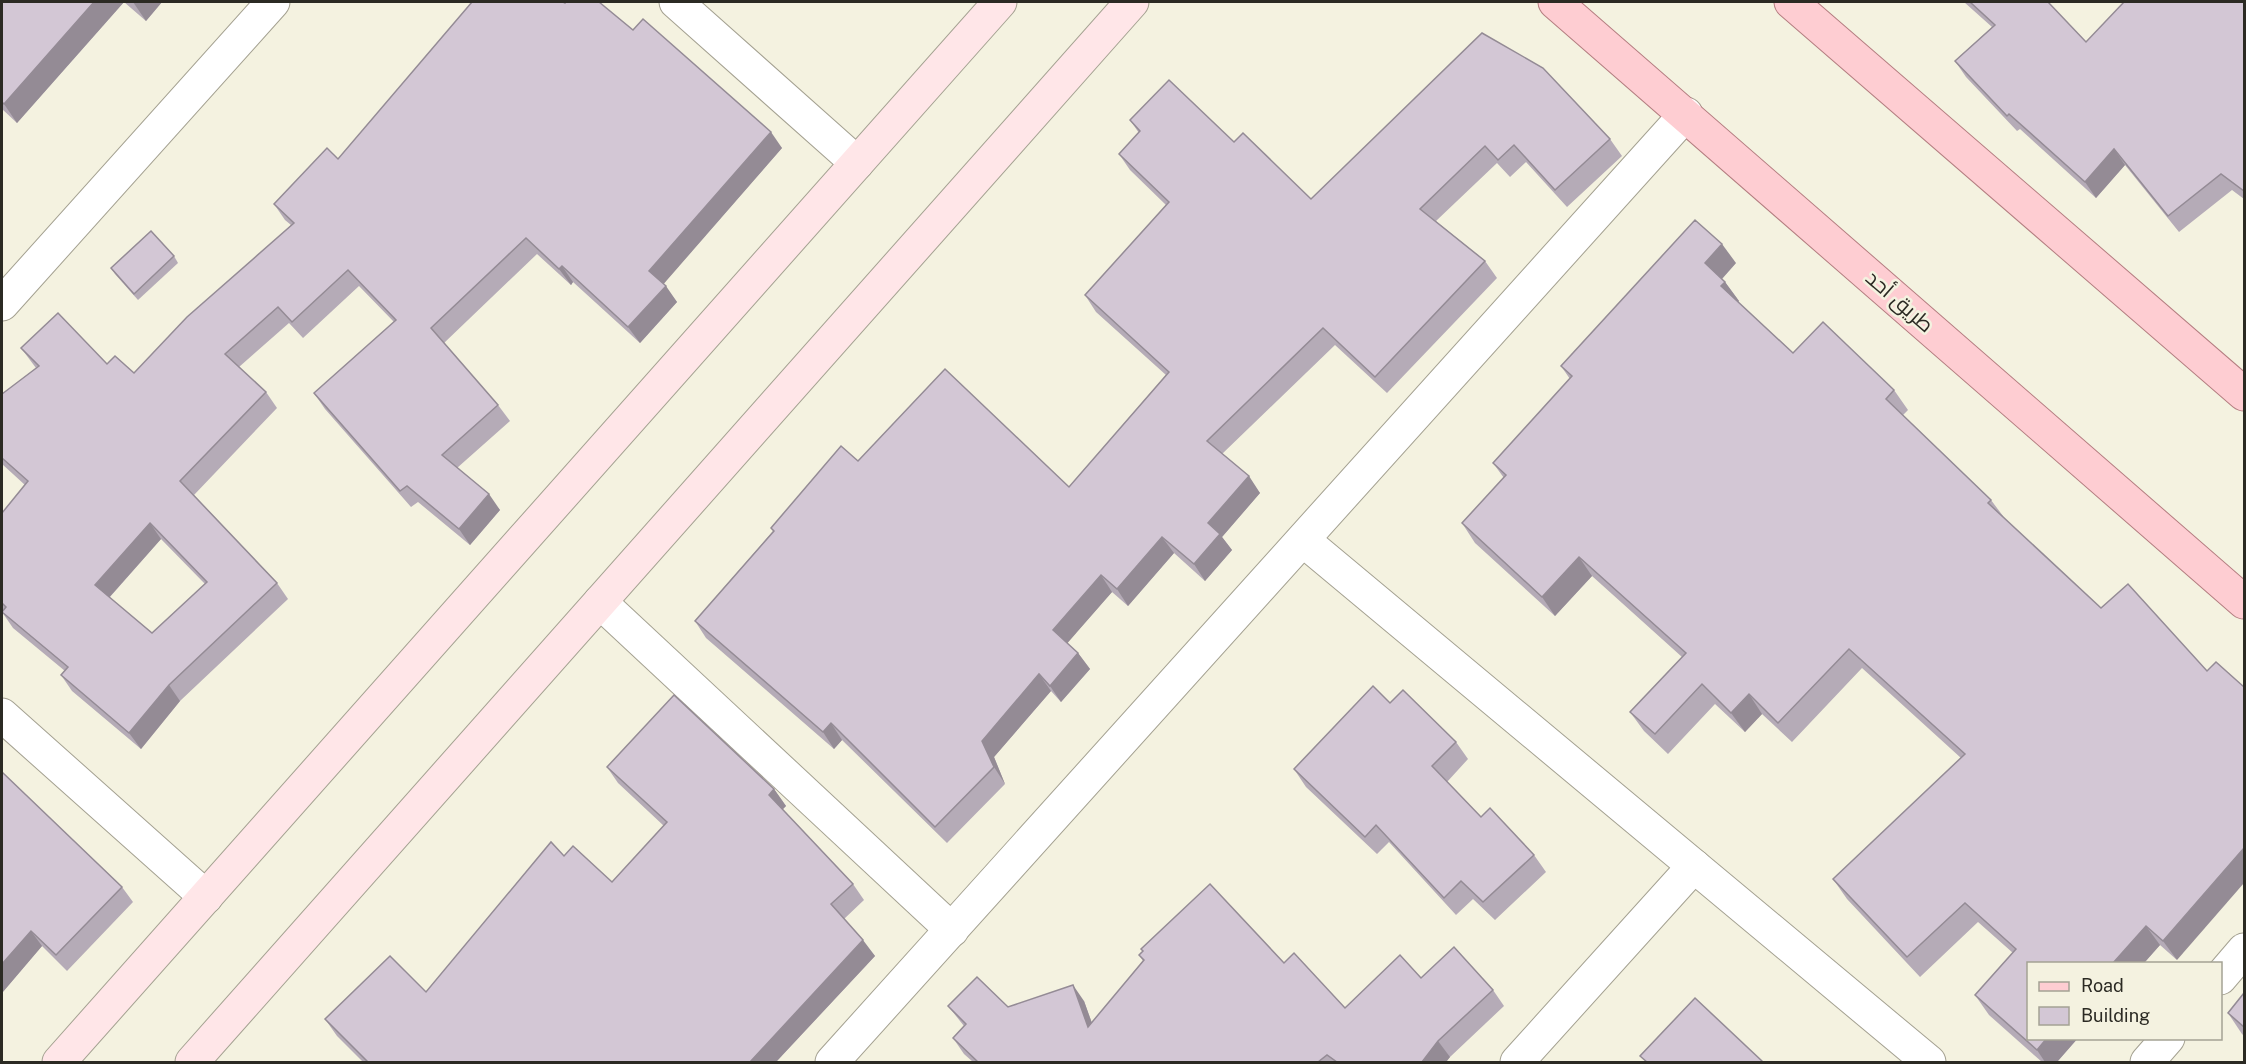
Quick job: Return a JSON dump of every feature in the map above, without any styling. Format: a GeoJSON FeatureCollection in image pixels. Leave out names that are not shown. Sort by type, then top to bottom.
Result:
{"type":"FeatureCollection","features":[{"type":"Feature","properties":{"kind":"main road","name":"طريق أحد"},"geometry":{"type":"LineString","coordinates":[[1555,2],[2244,602]]}},
{"type":"Feature","properties":{"kind":"main road"},"geometry":{"type":"LineString","coordinates":[[1791,2],[2244,394]]}},
{"type":"Feature","properties":{"kind":"street"},"geometry":{"type":"LineString","coordinates":[[2,304],[273,2]]}},
{"type":"Feature","properties":{"kind":"street"},"geometry":{"type":"LineString","coordinates":[[676,2],[857,163]]}},
{"type":"Feature","properties":{"kind":"street"},"geometry":{"type":"LineString","coordinates":[[59,1062],[1000,2]]}},
{"type":"Feature","properties":{"kind":"street"},"geometry":{"type":"LineString","coordinates":[[192,1062],[1132,2]]}},
{"type":"Feature","properties":{"kind":"street"},"geometry":{"type":"LineString","coordinates":[[832,1062],[1686,114]]}},
{"type":"Feature","properties":{"kind":"street"},"geometry":{"type":"LineString","coordinates":[[1303,540],[1929,1062]]}},
{"type":"Feature","properties":{"kind":"street"},"geometry":{"type":"LineString","coordinates":[[600,602],[952,930]]}},
{"type":"Feature","properties":{"kind":"street"},"geometry":{"type":"LineString","coordinates":[[2,715],[206,897]]}},
{"type":"Feature","properties":{"kind":"street"},"geometry":{"type":"LineString","coordinates":[[1518,1062],[1694,866]]}},
{"type":"Feature","properties":{"kind":"street"},"geometry":{"type":"LineString","coordinates":[[2222,976],[2244,950]]}},
{"type":"Feature","properties":{"kind":"street"},"geometry":{"type":"LineString","coordinates":[[2147,1062],[2166,1040]]}},
{"type":"Feature","properties":{"kind":"building"},"geometry":{"type":"Polygon","coordinates":[[[2,2],[94,2],[4,104],[2,102],[2,2]]]}},
{"type":"Feature","properties":{"kind":"building"},"geometry":{"type":"Polygon","coordinates":[[[472,2],[599,2],[633,30],[643,19],[771,132],[649,271],[666,286],[628,327],[562,266],[559,269],[526,238],[431,328],[498,405],[442,455],[489,494],[459,529],[407,486],[400,491],[314,393],[396,320],[348,270],[292,322],[278,307],[225,354],[266,392],[180,481],[277,583],[169,685],[129,733],[61,675],[68,667],[2,612],[6,607],[2,603],[2,513],[28,481],[2,458],[2,394],[39,366],[21,348],[58,313],[107,364],[115,356],[134,373],[187,317],[294,223],[274,204],[327,148],[338,159],[472,2]],[[150,523],[95,585],[152,633],[207,582],[150,523]]]}},
{"type":"Feature","properties":{"kind":"building"},"geometry":{"type":"Polygon","coordinates":[[[1970,2],[2048,2],[2086,42],[2124,2],[2244,2],[2244,191],[2221,174],[2168,216],[2114,149],[2085,182],[2009,114],[2007,116],[1955,61],[1995,25],[1970,2]]]}},
{"type":"Feature","properties":{"kind":"building"},"geometry":{"type":"Polygon","coordinates":[[[1482,33],[1543,68],[1610,139],[1555,190],[1514,145],[1498,160],[1485,146],[1420,209],[1485,261],[1375,377],[1323,328],[1207,441],[1249,476],[1208,523],[1220,534],[1194,564],[1162,537],[1117,589],[1101,575],[1053,630],[1078,653],[1050,686],[1039,674],[982,741],[994,767],[935,827],[831,723],[823,732],[695,621],[774,531],[771,528],[841,446],[858,461],[945,369],[1069,487],[1169,372],[1085,295],[1169,202],[1119,154],[1140,131],[1130,120],[1169,80],[1234,142],[1243,133],[1311,199],[1482,33]]]}},
{"type":"Feature","properties":{"kind":"building"},"geometry":{"type":"Polygon","coordinates":[[[1695,220],[1722,244],[1705,263],[1725,282],[1721,286],[1793,353],[1823,322],[1894,390],[1886,399],[1991,500],[1988,503],[2101,608],[2128,584],[2207,671],[2216,662],[2244,687],[2244,848],[2163,941],[2146,926],[2114,962],[2027,962],[2027,1040],[2045,1040],[2037,1050],[1975,995],[2016,949],[1965,903],[1907,957],[1833,879],[1965,754],[1849,649],[1778,723],[1749,694],[1731,713],[1702,684],[1655,734],[1630,712],[1686,653],[1579,557],[1542,597],[1462,523],[1506,475],[1493,463],[1572,376],[1561,366],[1695,220]]]}},
{"type":"Feature","properties":{"kind":"building"},"geometry":{"type":"Polygon","coordinates":[[[151,231],[174,256],[134,294],[111,268],[151,231]]]}},
{"type":"Feature","properties":{"kind":"building"},"geometry":{"type":"Polygon","coordinates":[[[1373,686],[1390,703],[1403,690],[1456,742],[1432,766],[1481,817],[1490,808],[1534,855],[1483,902],[1461,881],[1444,898],[1376,825],[1365,837],[1294,769],[1373,686]]]}},
{"type":"Feature","properties":{"kind":"building"},"geometry":{"type":"Polygon","coordinates":[[[674,695],[774,789],[769,795],[853,884],[831,904],[863,940],[750,1062],[368,1062],[325,1019],[390,956],[426,992],[551,842],[564,856],[573,846],[612,882],[667,822],[607,767],[674,695]]]}},
{"type":"Feature","properties":{"kind":"building"},"geometry":{"type":"Polygon","coordinates":[[[2,772],[122,887],[56,955],[31,931],[2,964],[2,772]]]}},
{"type":"Feature","properties":{"kind":"building"},"geometry":{"type":"Polygon","coordinates":[[[1210,884],[1284,963],[1294,953],[1345,1008],[1400,955],[1421,978],[1454,947],[1493,990],[1438,1041],[1422,1062],[1337,1062],[1327,1055],[1318,1062],[978,1062],[953,1038],[966,1024],[948,1006],[977,977],[1008,1007],[1073,985],[1088,1027],[1144,960],[1139,955],[1143,951],[1141,949],[1210,884]]]}},
{"type":"Feature","properties":{"kind":"building"},"geometry":{"type":"Polygon","coordinates":[[[2244,993],[2244,1027],[2228,1013],[2244,993]]]}},
{"type":"Feature","properties":{"kind":"building"},"geometry":{"type":"Polygon","coordinates":[[[1695,998],[1763,1062],[1647,1062],[1640,1056],[1695,998]]]}}]}
